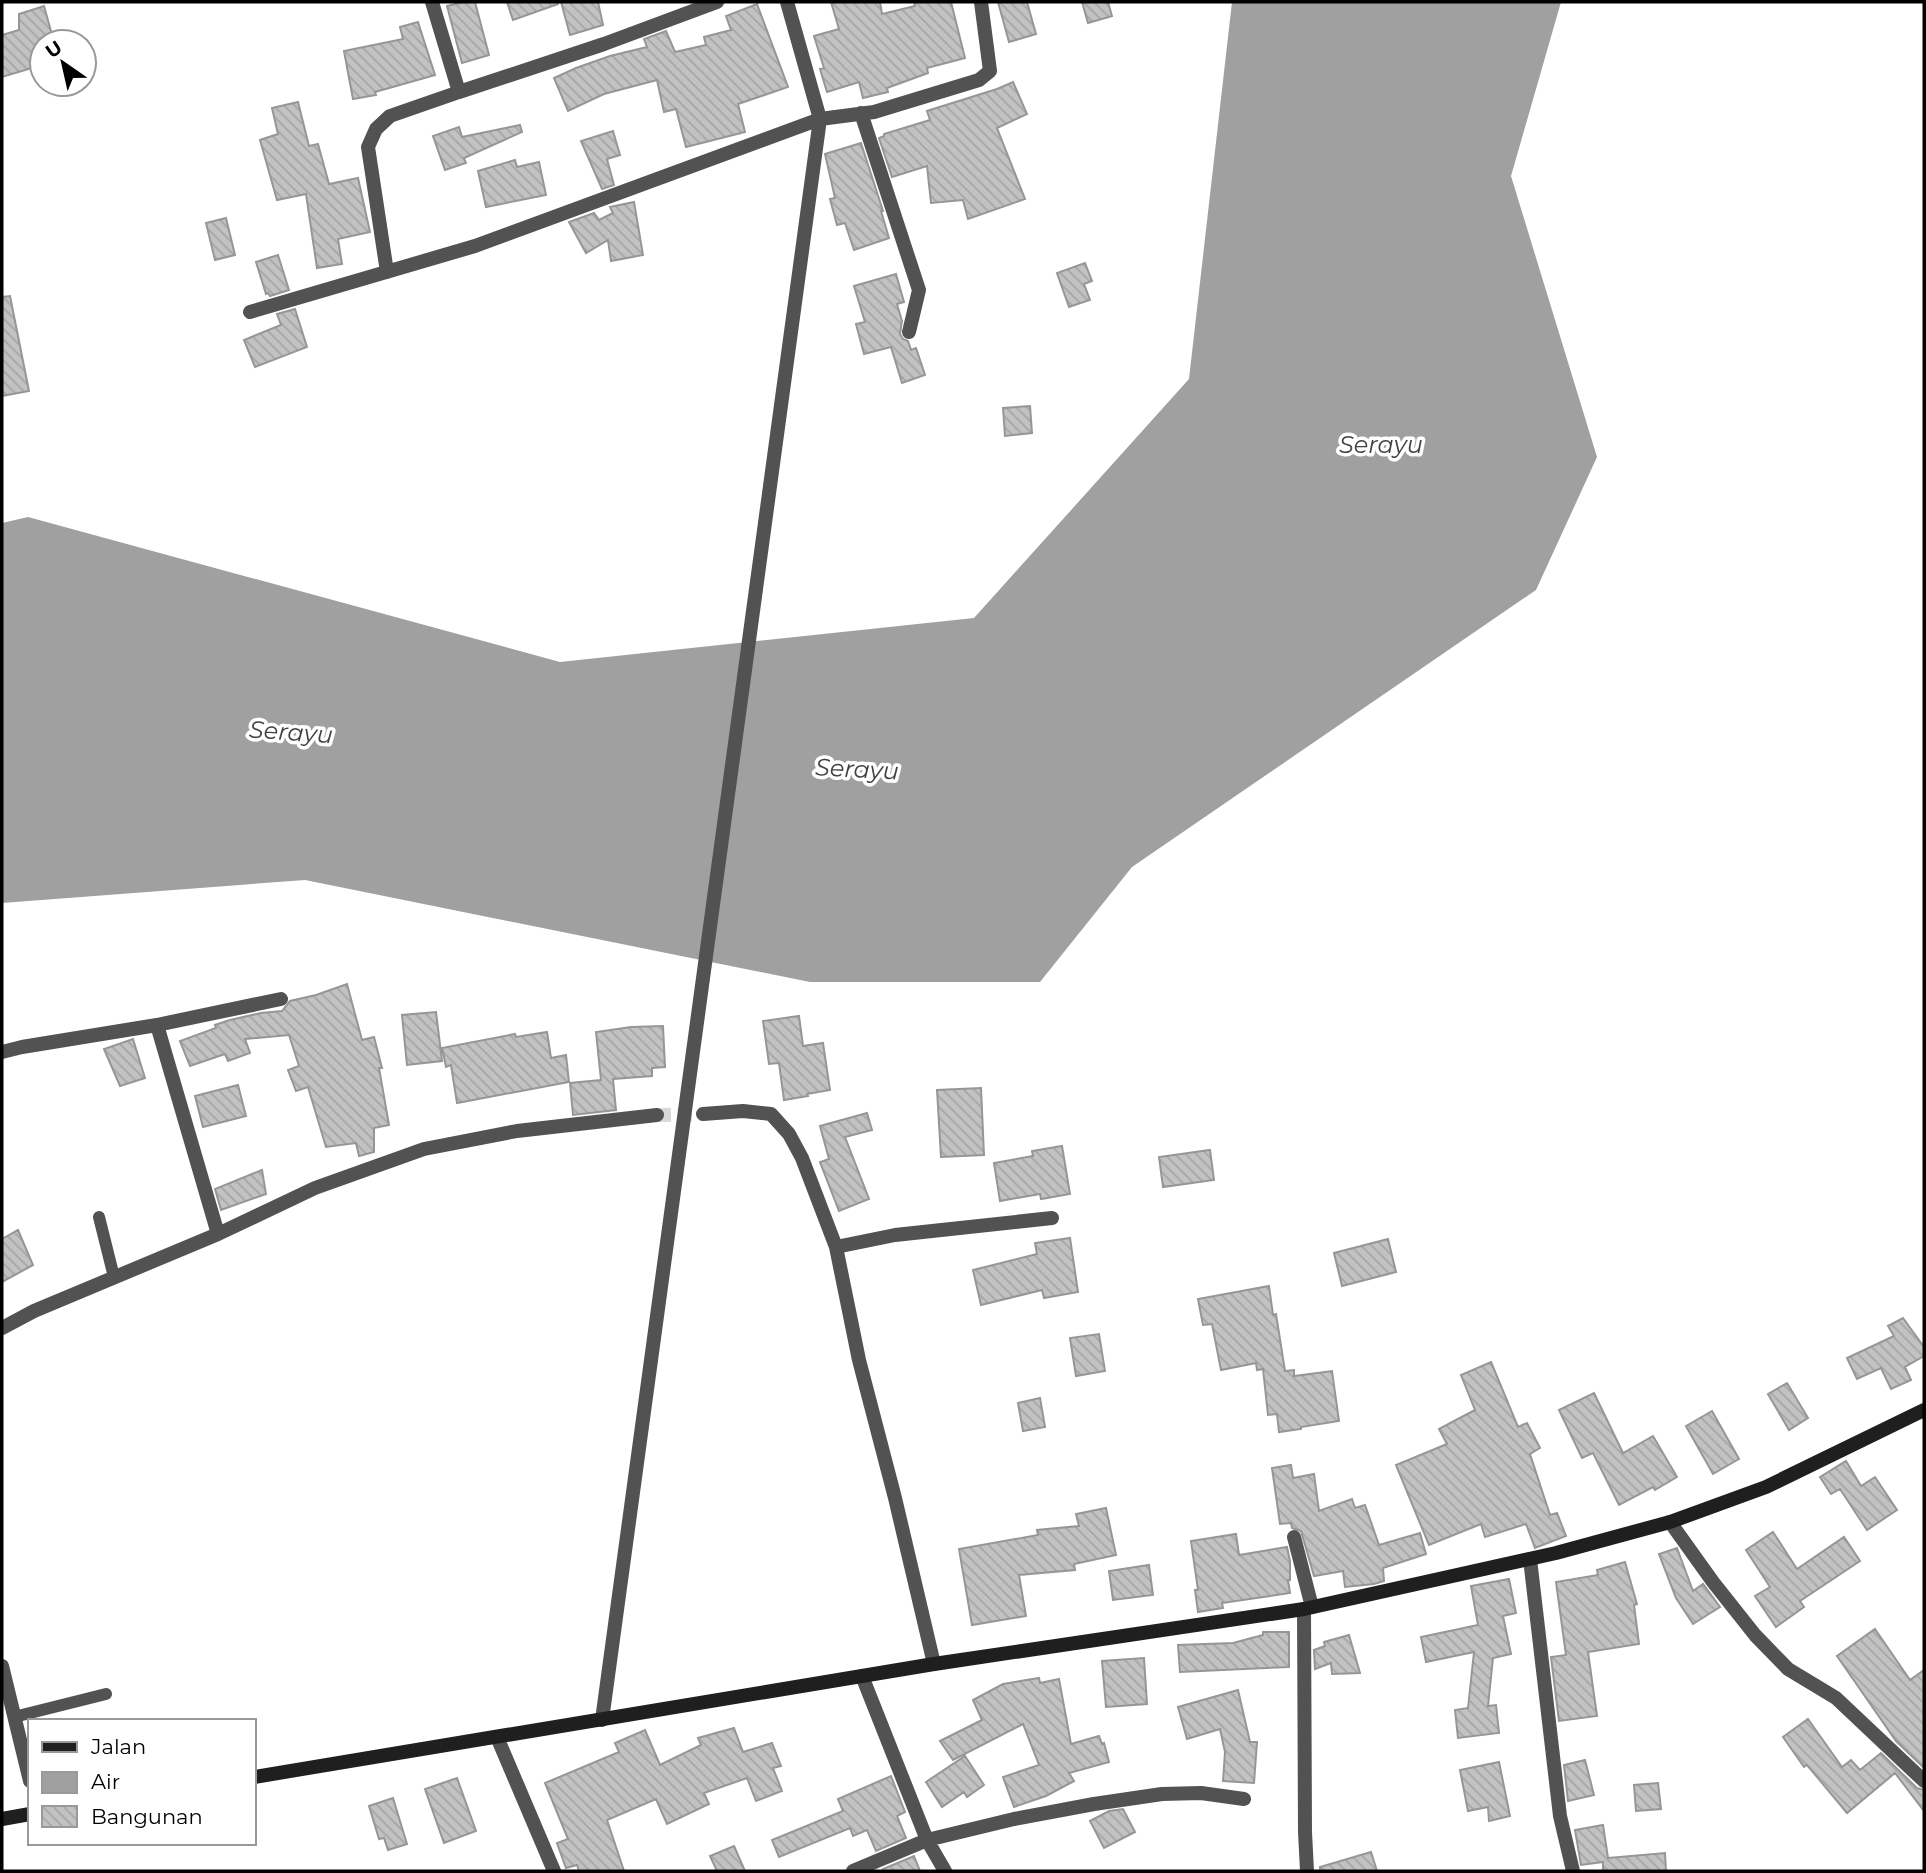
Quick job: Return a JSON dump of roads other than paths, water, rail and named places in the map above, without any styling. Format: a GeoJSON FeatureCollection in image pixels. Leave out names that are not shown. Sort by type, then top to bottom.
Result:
{"type":"FeatureCollection","features":[{"type":"Feature","properties":{"kind":"main road"},"geometry":{"type":"LineString","coordinates":[[256,1777],[934,1664],[1308,1608],[1530,1559],[1670,1522],[1766,1487],[1924,1410]]}},
{"type":"Feature","properties":{"kind":"main road"},"geometry":{"type":"LineString","coordinates":[[2,1819],[28,1814]]}},
{"type":"Feature","properties":{"kind":"street"},"geometry":{"type":"LineString","coordinates":[[432,2],[460,92]]}},
{"type":"Feature","properties":{"kind":"street"},"geometry":{"type":"LineString","coordinates":[[387,272],[368,147],[376,129],[390,116],[604,44],[717,2]]}},
{"type":"Feature","properties":{"kind":"street"},"geometry":{"type":"LineString","coordinates":[[602,1720],[820,119],[787,2]]}},
{"type":"Feature","properties":{"kind":"street"},"geometry":{"type":"LineString","coordinates":[[250,313],[475,246],[820,119],[874,112],[979,80],[990,71],[981,2]]}},
{"type":"Feature","properties":{"kind":"street"},"geometry":{"type":"LineString","coordinates":[[861,113],[919,290],[909,332]]}},
{"type":"Feature","properties":{"kind":"street"},"geometry":{"type":"LineString","coordinates":[[2,1052],[157,1025],[281,999]]}},
{"type":"Feature","properties":{"kind":"street"},"geometry":{"type":"LineString","coordinates":[[157,1025],[218,1234]]}},
{"type":"Feature","properties":{"kind":"street"},"geometry":{"type":"LineString","coordinates":[[703,1114],[743,1111],[771,1114],[789,1134],[802,1158],[836,1247],[859,1360],[934,1664]]}},
{"type":"Feature","properties":{"kind":"street"},"geometry":{"type":"LineString","coordinates":[[2,1328],[34,1311],[218,1234],[315,1188],[424,1149],[517,1131],[657,1115]]}},
{"type":"Feature","properties":{"kind":"street"},"geometry":{"type":"LineString","coordinates":[[836,1247],[895,1235],[1052,1218]]}},
{"type":"Feature","properties":{"kind":"street"},"geometry":{"type":"LineString","coordinates":[[1670,1522],[1755,1635],[1788,1670],[1836,1698],[1924,1781]]}},
{"type":"Feature","properties":{"kind":"street"},"geometry":{"type":"LineString","coordinates":[[1294,1537],[1308,1608],[1305,1832],[1307,1871]]}},
{"type":"Feature","properties":{"kind":"street"},"geometry":{"type":"LineString","coordinates":[[1530,1559],[1560,1816],[1573,1871]]}},
{"type":"Feature","properties":{"kind":"street"},"geometry":{"type":"LineString","coordinates":[[2,1666],[28,1773]]}},
{"type":"Feature","properties":{"kind":"street"},"geometry":{"type":"LineString","coordinates":[[863,1676],[927,1840],[946,1871]]}},
{"type":"Feature","properties":{"kind":"street"},"geometry":{"type":"LineString","coordinates":[[498,1737],[554,1871]]}},
{"type":"Feature","properties":{"kind":"street"},"geometry":{"type":"LineString","coordinates":[[853,1871],[927,1840],[1014,1819],[1094,1804],[1162,1794],[1201,1793],[1244,1799]]}},
{"type":"Feature","properties":{"kind":"lane"},"geometry":{"type":"LineString","coordinates":[[99,1217],[114,1277]]}},
{"type":"Feature","properties":{"kind":"lane"},"geometry":{"type":"LineString","coordinates":[[14,1717],[106,1694]]}},
{"type":"Feature","properties":{"kind":"water","name":"Serayu"},"geometry":{"type":"Polygon","coordinates":[[[1232,2],[1561,2],[1511,176],[1597,457],[1536,590],[1132,867],[1040,982],[810,982],[305,880],[2,903],[2,523],[28,517],[560,662],[974,618],[1189,379],[1232,2]]]}},
{"type":"Feature","properties":{"kind":"tunnel"},"geometry":{"type":"LineString","coordinates":[[657,1115],[703,1114]]}}]}
